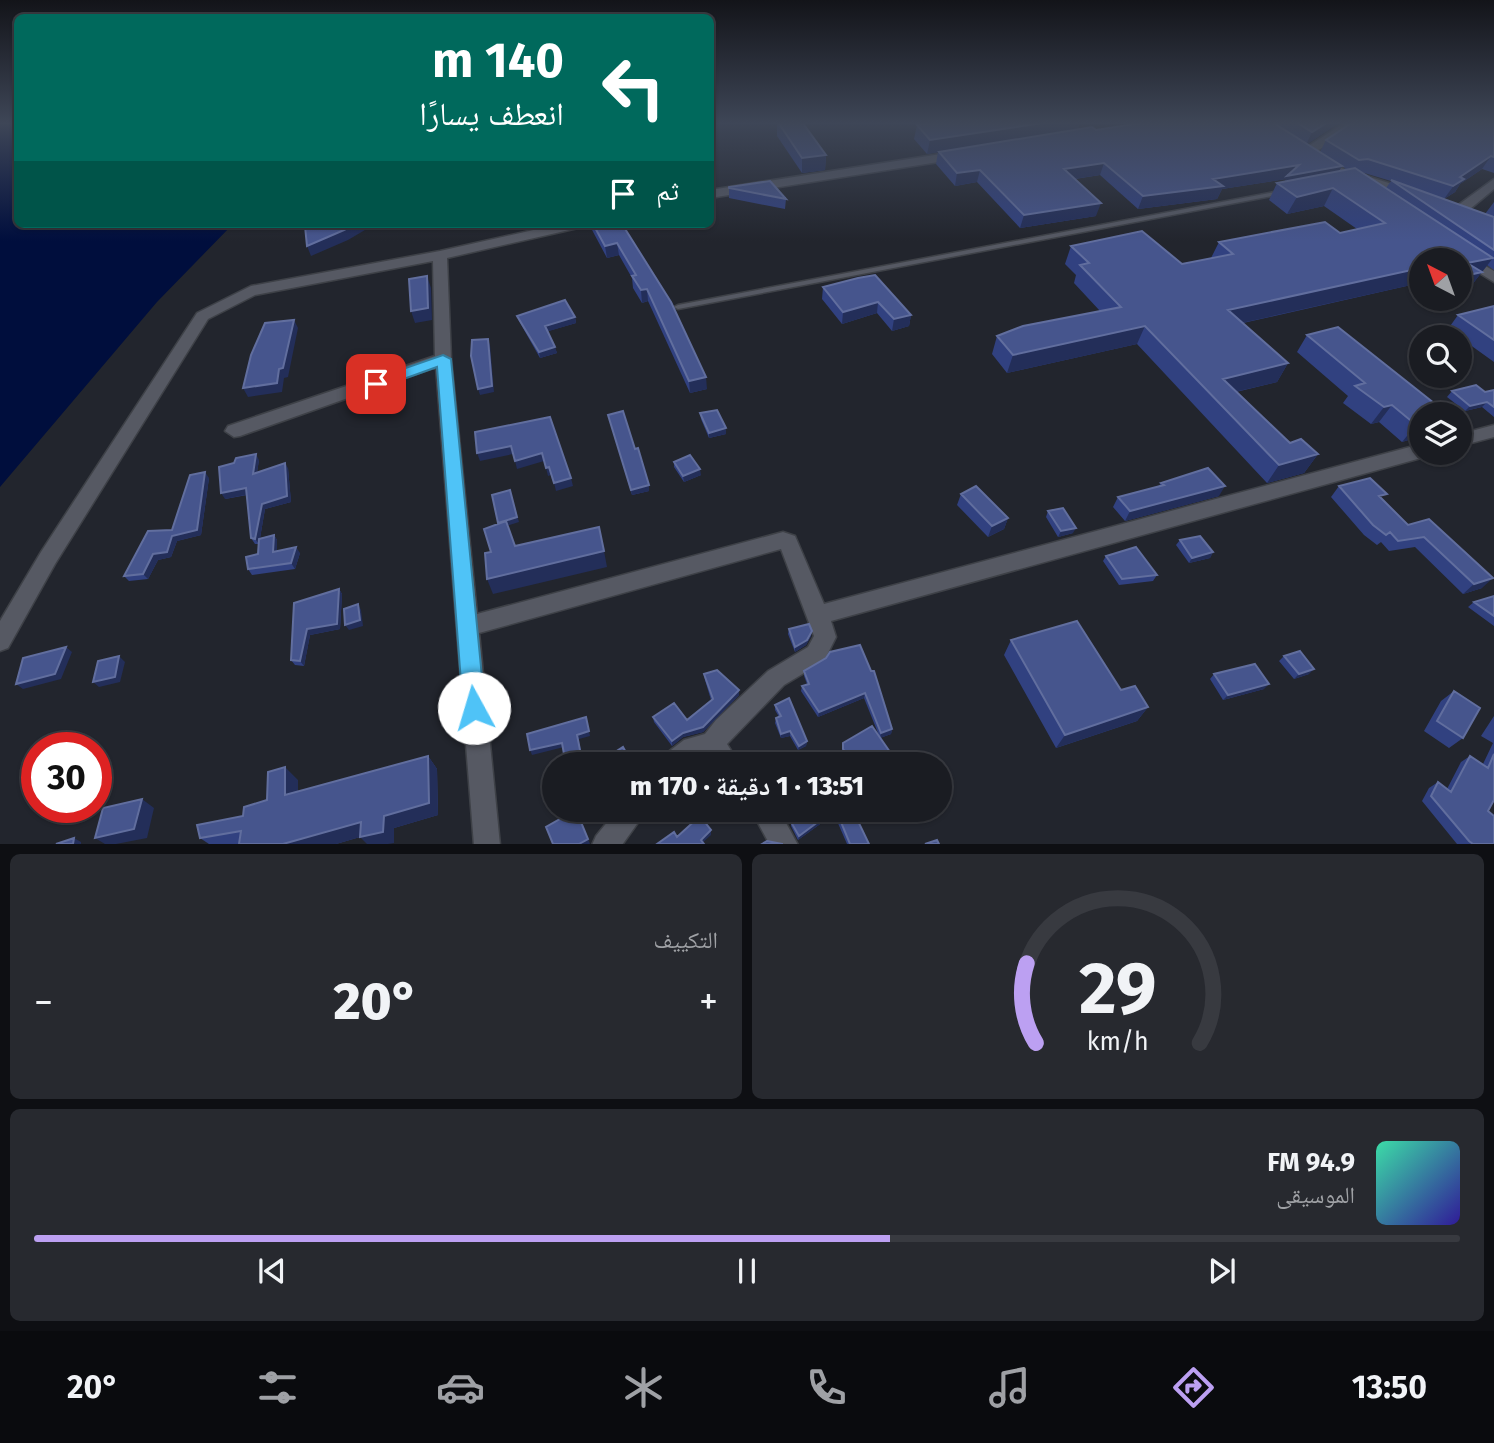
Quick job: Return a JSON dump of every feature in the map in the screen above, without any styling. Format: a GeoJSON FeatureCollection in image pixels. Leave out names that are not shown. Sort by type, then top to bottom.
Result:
{"type":"FeatureCollection","features":[{"type":"Feature","properties":{"kind":"street"},"geometry":{"type":"LineString","coordinates":[[714,193],[919,161]]}},
{"type":"Feature","properties":{"kind":"street"},"geometry":{"type":"LineString","coordinates":[[1320,161],[1332,169],[1421,198]]}},
{"type":"Feature","properties":{"kind":"street"},"geometry":{"type":"LineString","coordinates":[[1332,169],[1344,181],[1384,203]]}},
{"type":"Feature","properties":{"kind":"street"},"geometry":{"type":"LineString","coordinates":[[1458,211],[1494,183]]}},
{"type":"Feature","properties":{"kind":"street"},"geometry":{"type":"LineString","coordinates":[[0,641],[198,320],[225,302],[251,291],[440,255],[560,228]]}},
{"type":"Feature","properties":{"kind":"street"},"geometry":{"type":"LineString","coordinates":[[440,255],[443,359],[487,844]]}},
{"type":"Feature","properties":{"kind":"street"},"geometry":{"type":"LineString","coordinates":[[1472,263],[1494,278]]}},
{"type":"Feature","properties":{"kind":"street"},"geometry":{"type":"LineString","coordinates":[[234,431],[443,359]]}},
{"type":"Feature","properties":{"kind":"street"},"geometry":{"type":"LineString","coordinates":[[1472,437],[1494,431]]}},
{"type":"Feature","properties":{"kind":"street"},"geometry":{"type":"LineString","coordinates":[[818,615],[1409,454]]}},
{"type":"Feature","properties":{"kind":"street"},"geometry":{"type":"LineString","coordinates":[[466,627],[783,540],[788,542],[825,632],[821,648],[767,686],[712,744],[689,752]]}},
{"type":"Feature","properties":{"kind":"street"},"geometry":{"type":"LineString","coordinates":[[712,744],[718,752]]}},
{"type":"Feature","properties":{"kind":"street"},"geometry":{"type":"LineString","coordinates":[[606,844],[624,822]]}},
{"type":"Feature","properties":{"kind":"street"},"geometry":{"type":"LineString","coordinates":[[771,822],[784,844]]}},
{"type":"Feature","properties":{"kind":"lane"},"geometry":{"type":"LineString","coordinates":[[678,307],[1296,190]]}},
{"type":"Feature","properties":{"kind":"shaded area"},"geometry":{"type":"Polygon","coordinates":[[[0,161],[14,161],[14,228],[229,228],[157,302],[0,487],[0,161]]]}},
{"type":"Feature","properties":{"kind":"building"},"geometry":{"type":"Polygon","coordinates":[[[947,161],[1335,161],[1342,166],[1287,176],[1299,165],[1213,179],[1223,186],[1143,196],[1104,163],[1064,169],[1101,203],[1024,215],[980,170],[957,173],[947,161]]]}},
{"type":"Feature","properties":{"kind":"building"},"geometry":{"type":"Polygon","coordinates":[[[1376,161],[1483,161],[1460,177],[1464,179],[1453,186],[1376,161]]]}},
{"type":"Feature","properties":{"kind":"building"},"geometry":{"type":"Polygon","coordinates":[[[1355,168],[1493,258],[1472,262],[1472,248],[1409,248],[1409,271],[1228,310],[1288,363],[1223,379],[1290,443],[1301,439],[1318,454],[1279,465],[1145,326],[1013,355],[997,336],[1023,326],[1121,307],[1080,265],[1089,263],[1071,246],[1142,231],[1182,264],[1233,254],[1219,242],[1325,222],[1340,233],[1385,223],[1333,188],[1297,197],[1277,183],[1355,168]]]}},
{"type":"Feature","properties":{"kind":"building"},"geometry":{"type":"Polygon","coordinates":[[[1391,180],[1494,217],[1494,250],[1391,180]]]}},
{"type":"Feature","properties":{"kind":"building"},"geometry":{"type":"Polygon","coordinates":[[[770,181],[786,199],[729,188],[729,187],[770,181]]]}},
{"type":"Feature","properties":{"kind":"building"},"geometry":{"type":"Polygon","coordinates":[[[305,228],[348,228],[344,230],[307,246],[305,228]]]}},
{"type":"Feature","properties":{"kind":"building"},"geometry":{"type":"Polygon","coordinates":[[[595,228],[625,228],[671,302],[706,377],[689,381],[647,289],[641,290],[632,276],[636,275],[617,243],[605,246],[595,228]]]}},
{"type":"Feature","properties":{"kind":"building"},"geometry":{"type":"Polygon","coordinates":[[[1472,266],[1482,272],[1472,274],[1472,266]]]}},
{"type":"Feature","properties":{"kind":"building"},"geometry":{"type":"Polygon","coordinates":[[[875,275],[911,315],[894,319],[878,302],[843,312],[823,287],[875,275]]]}},
{"type":"Feature","properties":{"kind":"building"},"geometry":{"type":"Polygon","coordinates":[[[427,276],[428,308],[411,311],[409,279],[427,276]]]}},
{"type":"Feature","properties":{"kind":"building"},"geometry":{"type":"Polygon","coordinates":[[[565,300],[575,317],[545,326],[555,347],[539,352],[517,316],[565,300]]]}},
{"type":"Feature","properties":{"kind":"building"},"geometry":{"type":"Polygon","coordinates":[[[1494,306],[1494,340],[1458,315],[1494,306]]]}},
{"type":"Feature","properties":{"kind":"building"},"geometry":{"type":"Polygon","coordinates":[[[294,320],[277,383],[243,388],[251,355],[265,323],[294,320]]]}},
{"type":"Feature","properties":{"kind":"building"},"geometry":{"type":"Polygon","coordinates":[[[1338,327],[1409,383],[1409,388],[1415,388],[1433,402],[1409,402],[1409,419],[1392,405],[1384,407],[1355,386],[1365,383],[1307,335],[1338,327]]]}},
{"type":"Feature","properties":{"kind":"building"},"geometry":{"type":"Polygon","coordinates":[[[488,339],[492,386],[478,389],[471,356],[472,340],[488,339]]]}},
{"type":"Feature","properties":{"kind":"building"},"geometry":{"type":"Polygon","coordinates":[[[1476,385],[1485,392],[1494,390],[1494,407],[1487,402],[1472,406],[1472,402],[1465,402],[1452,391],[1476,385]]]}},
{"type":"Feature","properties":{"kind":"building"},"geometry":{"type":"Polygon","coordinates":[[[717,410],[726,428],[709,433],[700,413],[717,410]]]}},
{"type":"Feature","properties":{"kind":"building"},"geometry":{"type":"Polygon","coordinates":[[[623,411],[649,485],[631,490],[608,415],[623,411]]]}},
{"type":"Feature","properties":{"kind":"building"},"geometry":{"type":"Polygon","coordinates":[[[550,417],[571,478],[554,483],[542,453],[515,461],[511,446],[477,453],[475,432],[550,417]]]}},
{"type":"Feature","properties":{"kind":"building"},"geometry":{"type":"Polygon","coordinates":[[[256,454],[253,474],[285,463],[287,496],[262,504],[255,539],[251,538],[246,488],[221,493],[219,467],[234,463],[236,458],[256,454]]]}},
{"type":"Feature","properties":{"kind":"building"},"geometry":{"type":"Polygon","coordinates":[[[690,455],[700,469],[683,476],[674,462],[690,455]]]}},
{"type":"Feature","properties":{"kind":"building"},"geometry":{"type":"Polygon","coordinates":[[[1208,468],[1225,486],[1130,511],[1118,497],[1164,485],[1161,483],[1208,468]]]}},
{"type":"Feature","properties":{"kind":"building"},"geometry":{"type":"Polygon","coordinates":[[[205,472],[197,530],[172,536],[167,552],[153,554],[143,574],[124,576],[148,531],[172,530],[190,475],[205,472]]]}},
{"type":"Feature","properties":{"kind":"building"},"geometry":{"type":"Polygon","coordinates":[[[1370,478],[1387,494],[1379,496],[1408,525],[1429,519],[1493,578],[1474,584],[1424,537],[1398,541],[1390,532],[1386,535],[1373,525],[1339,486],[1370,478]]]}},
{"type":"Feature","properties":{"kind":"building"},"geometry":{"type":"Polygon","coordinates":[[[976,486],[1008,518],[992,526],[961,494],[976,486]]]}},
{"type":"Feature","properties":{"kind":"building"},"geometry":{"type":"Polygon","coordinates":[[[510,490],[517,517],[498,523],[492,495],[510,490]]]}},
{"type":"Feature","properties":{"kind":"building"},"geometry":{"type":"Polygon","coordinates":[[[1063,508],[1076,528],[1061,531],[1048,511],[1063,508]]]}},
{"type":"Feature","properties":{"kind":"building"},"geometry":{"type":"Polygon","coordinates":[[[506,521],[515,546],[599,527],[604,551],[487,579],[485,553],[491,552],[484,529],[506,521]]]}},
{"type":"Feature","properties":{"kind":"building"},"geometry":{"type":"Polygon","coordinates":[[[274,535],[273,552],[296,547],[291,563],[248,569],[246,557],[258,554],[259,539],[274,535]]]}},
{"type":"Feature","properties":{"kind":"building"},"geometry":{"type":"Polygon","coordinates":[[[1200,536],[1213,552],[1192,558],[1180,540],[1200,536]]]}},
{"type":"Feature","properties":{"kind":"building"},"geometry":{"type":"Polygon","coordinates":[[[1136,547],[1157,575],[1122,579],[1106,556],[1136,547]]]}},
{"type":"Feature","properties":{"kind":"building"},"geometry":{"type":"Polygon","coordinates":[[[339,589],[337,624],[307,629],[300,661],[291,660],[294,603],[339,589]]]}},
{"type":"Feature","properties":{"kind":"building"},"geometry":{"type":"Polygon","coordinates":[[[1494,596],[1494,616],[1474,602],[1494,596]]]}},
{"type":"Feature","properties":{"kind":"building"},"geometry":{"type":"Polygon","coordinates":[[[358,604],[360,620],[345,625],[344,609],[358,604]]]}},
{"type":"Feature","properties":{"kind":"building"},"geometry":{"type":"Polygon","coordinates":[[[1077,621],[1121,690],[1135,686],[1148,707],[1065,735],[1011,640],[1077,621]]]}},
{"type":"Feature","properties":{"kind":"building"},"geometry":{"type":"Polygon","coordinates":[[[809,624],[812,631],[807,640],[795,647],[789,629],[809,624]]]}},
{"type":"Feature","properties":{"kind":"building"},"geometry":{"type":"Polygon","coordinates":[[[860,645],[871,671],[874,671],[892,729],[881,733],[865,693],[819,712],[802,686],[809,684],[804,671],[826,658],[830,652],[860,645]]]}},
{"type":"Feature","properties":{"kind":"building"},"geometry":{"type":"Polygon","coordinates":[[[66,647],[55,674],[16,684],[23,658],[66,647]]]}},
{"type":"Feature","properties":{"kind":"building"},"geometry":{"type":"Polygon","coordinates":[[[1300,651],[1314,669],[1299,674],[1284,656],[1300,651]]]}},
{"type":"Feature","properties":{"kind":"building"},"geometry":{"type":"Polygon","coordinates":[[[119,656],[115,677],[93,682],[98,661],[119,656]]]}},
{"type":"Feature","properties":{"kind":"building"},"geometry":{"type":"Polygon","coordinates":[[[1255,664],[1269,684],[1228,695],[1214,674],[1255,664]]]}},
{"type":"Feature","properties":{"kind":"building"},"geometry":{"type":"Polygon","coordinates":[[[717,670],[739,690],[703,727],[683,733],[672,741],[653,717],[674,703],[687,720],[713,699],[704,674],[717,670]]]}},
{"type":"Feature","properties":{"kind":"building"},"geometry":{"type":"Polygon","coordinates":[[[1454,691],[1480,708],[1463,738],[1437,721],[1454,691]]]}},
{"type":"Feature","properties":{"kind":"building"},"geometry":{"type":"Polygon","coordinates":[[[789,698],[807,741],[799,746],[790,731],[781,734],[776,718],[781,716],[775,705],[789,698]]]}},
{"type":"Feature","properties":{"kind":"building"},"geometry":{"type":"Polygon","coordinates":[[[586,717],[589,731],[577,735],[580,752],[564,752],[562,743],[530,750],[527,734],[586,717]]]}},
{"type":"Feature","properties":{"kind":"building"},"geometry":{"type":"Polygon","coordinates":[[[872,726],[890,752],[845,752],[843,743],[872,726]]]}},
{"type":"Feature","properties":{"kind":"building"},"geometry":{"type":"Polygon","coordinates":[[[1494,754],[1494,800],[1488,811],[1494,816],[1494,844],[1473,844],[1431,796],[1438,782],[1451,792],[1470,756],[1488,768],[1494,754]]]}},
{"type":"Feature","properties":{"kind":"building"},"geometry":{"type":"Polygon","coordinates":[[[428,756],[429,803],[384,816],[383,832],[360,837],[361,822],[283,844],[239,844],[241,831],[200,838],[197,825],[243,816],[244,807],[267,800],[268,772],[285,767],[285,795],[428,756]]]}},
{"type":"Feature","properties":{"kind":"building"},"geometry":{"type":"Polygon","coordinates":[[[142,799],[134,829],[95,838],[99,823],[112,823],[112,806],[142,799]]]}},
{"type":"Feature","properties":{"kind":"building"},"geometry":{"type":"Polygon","coordinates":[[[555,822],[581,822],[588,839],[579,844],[553,844],[546,827],[555,822]]]}},
{"type":"Feature","properties":{"kind":"building"},"geometry":{"type":"Polygon","coordinates":[[[693,822],[705,822],[711,830],[701,840],[704,844],[657,844],[674,832],[677,837],[693,822]]]}},
{"type":"Feature","properties":{"kind":"building"},"geometry":{"type":"Polygon","coordinates":[[[791,822],[818,822],[799,836],[791,822]]]}},
{"type":"Feature","properties":{"kind":"building"},"geometry":{"type":"Polygon","coordinates":[[[841,822],[858,822],[869,844],[850,844],[841,822]]]}},
{"type":"Feature","properties":{"kind":"building"},"geometry":{"type":"Polygon","coordinates":[[[74,838],[73,844],[56,844],[74,838]]]}},
{"type":"Feature","properties":{"kind":"route"},"geometry":{"type":"LineString","coordinates":[[376,384],[443,359],[474,708]]}}]}
